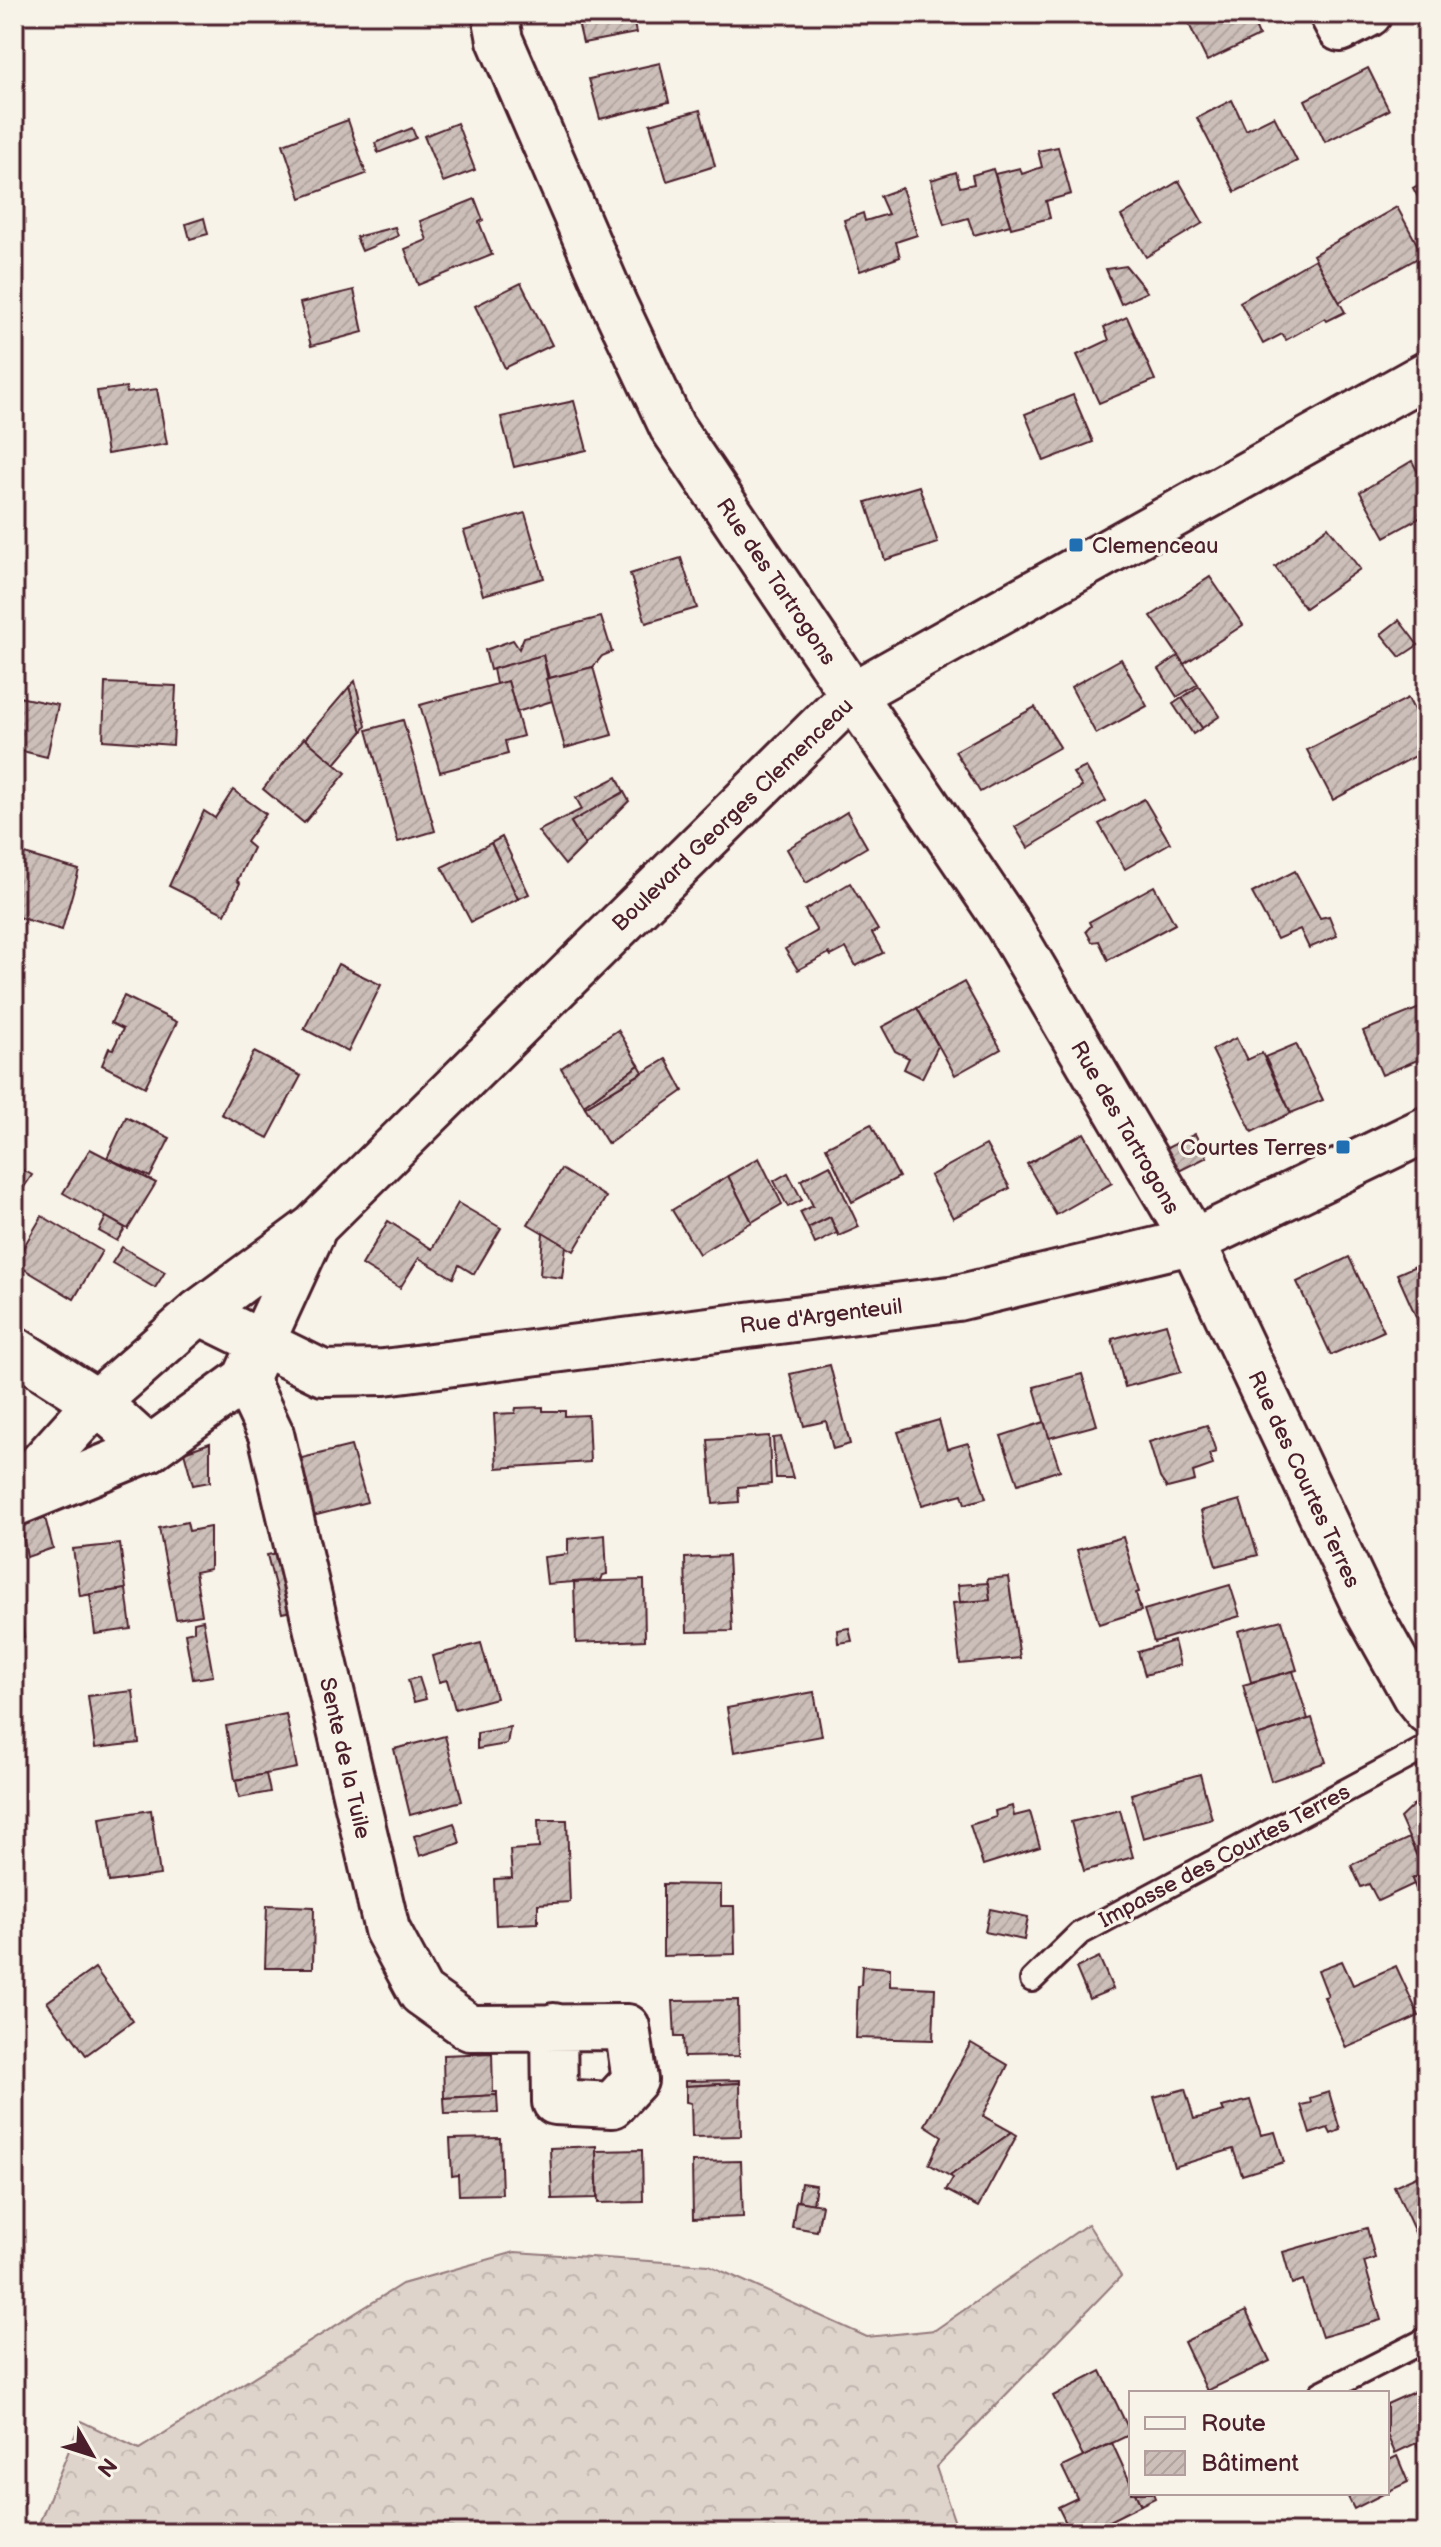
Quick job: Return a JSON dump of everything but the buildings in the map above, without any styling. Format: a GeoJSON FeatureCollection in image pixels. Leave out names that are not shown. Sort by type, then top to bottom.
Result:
{"type":"FeatureCollection","features":[{"type":"Feature","properties":{"kind":"street","name":"Rue des Tartrogons"},"geometry":{"type":"LineString","coordinates":[[495,14],[500,40],[615,306],[672,427],[1008,925],[1194,1241]]}},
{"type":"Feature","properties":{"kind":"street"},"geometry":{"type":"LineString","coordinates":[[1332,14],[1340,29],[1369,14]]}},
{"type":"Feature","properties":{"kind":"street","name":"Boulevard Georges Clemenceau"},"geometry":{"type":"LineString","coordinates":[[14,1494],[97,1402],[199,1312],[314,1227],[862,708],[1427,374]]}},
{"type":"Feature","properties":{"kind":"street","name":"Rue d'Argenteuil"},"geometry":{"type":"LineString","coordinates":[[199,1312],[253,1361],[323,1373],[384,1372],[957,1298],[1194,1241],[1427,1129]]}},
{"type":"Feature","properties":{"kind":"street","name":"Boulevard Georges Clemenceau"},"geometry":{"type":"LineString","coordinates":[[14,1504],[149,1449],[253,1361],[314,1227]]}},
{"type":"Feature","properties":{"kind":"street","name":"Rue des Courtes Terres"},"geometry":{"type":"LineString","coordinates":[[1194,1241],[1363,1603],[1415,1696],[1427,1711]]}},
{"type":"Feature","properties":{"kind":"street"},"geometry":{"type":"LineString","coordinates":[[14,1349],[97,1402],[149,1449]]}},
{"type":"Feature","properties":{"kind":"street","name":"Sente de la Tuile"},"geometry":{"type":"LineString","coordinates":[[253,1361],[387,1930],[421,1993],[470,2028],[554,2026]]}},
{"type":"Feature","properties":{"kind":"lane","name":"Impasse des Courtes Terres"},"geometry":{"type":"LineString","coordinates":[[1032,1980],[1079,1934],[1427,1747]]}},
{"type":"Feature","properties":{"kind":"lane"},"geometry":{"type":"LineString","coordinates":[[1325,2391],[1427,2339]]}},
{"type":"Feature","properties":{"kind":"green space"},"geometry":{"type":"Polygon","coordinates":[[[1088,2224],[1121,2276],[936,2467],[954,2520],[963,2533],[35,2533],[81,2421],[139,2449],[402,2284],[515,2252],[709,2265],[867,2337],[935,2330],[1088,2224]]]}},
{"type":"Feature","properties":{"kind":"place","name":"Clemenceau"},"geometry":{"type":"Point","coordinates":[1076,545]}},
{"type":"Feature","properties":{"kind":"place","name":"Courtes Terres"},"geometry":{"type":"Point","coordinates":[1343,1147]}}]}
